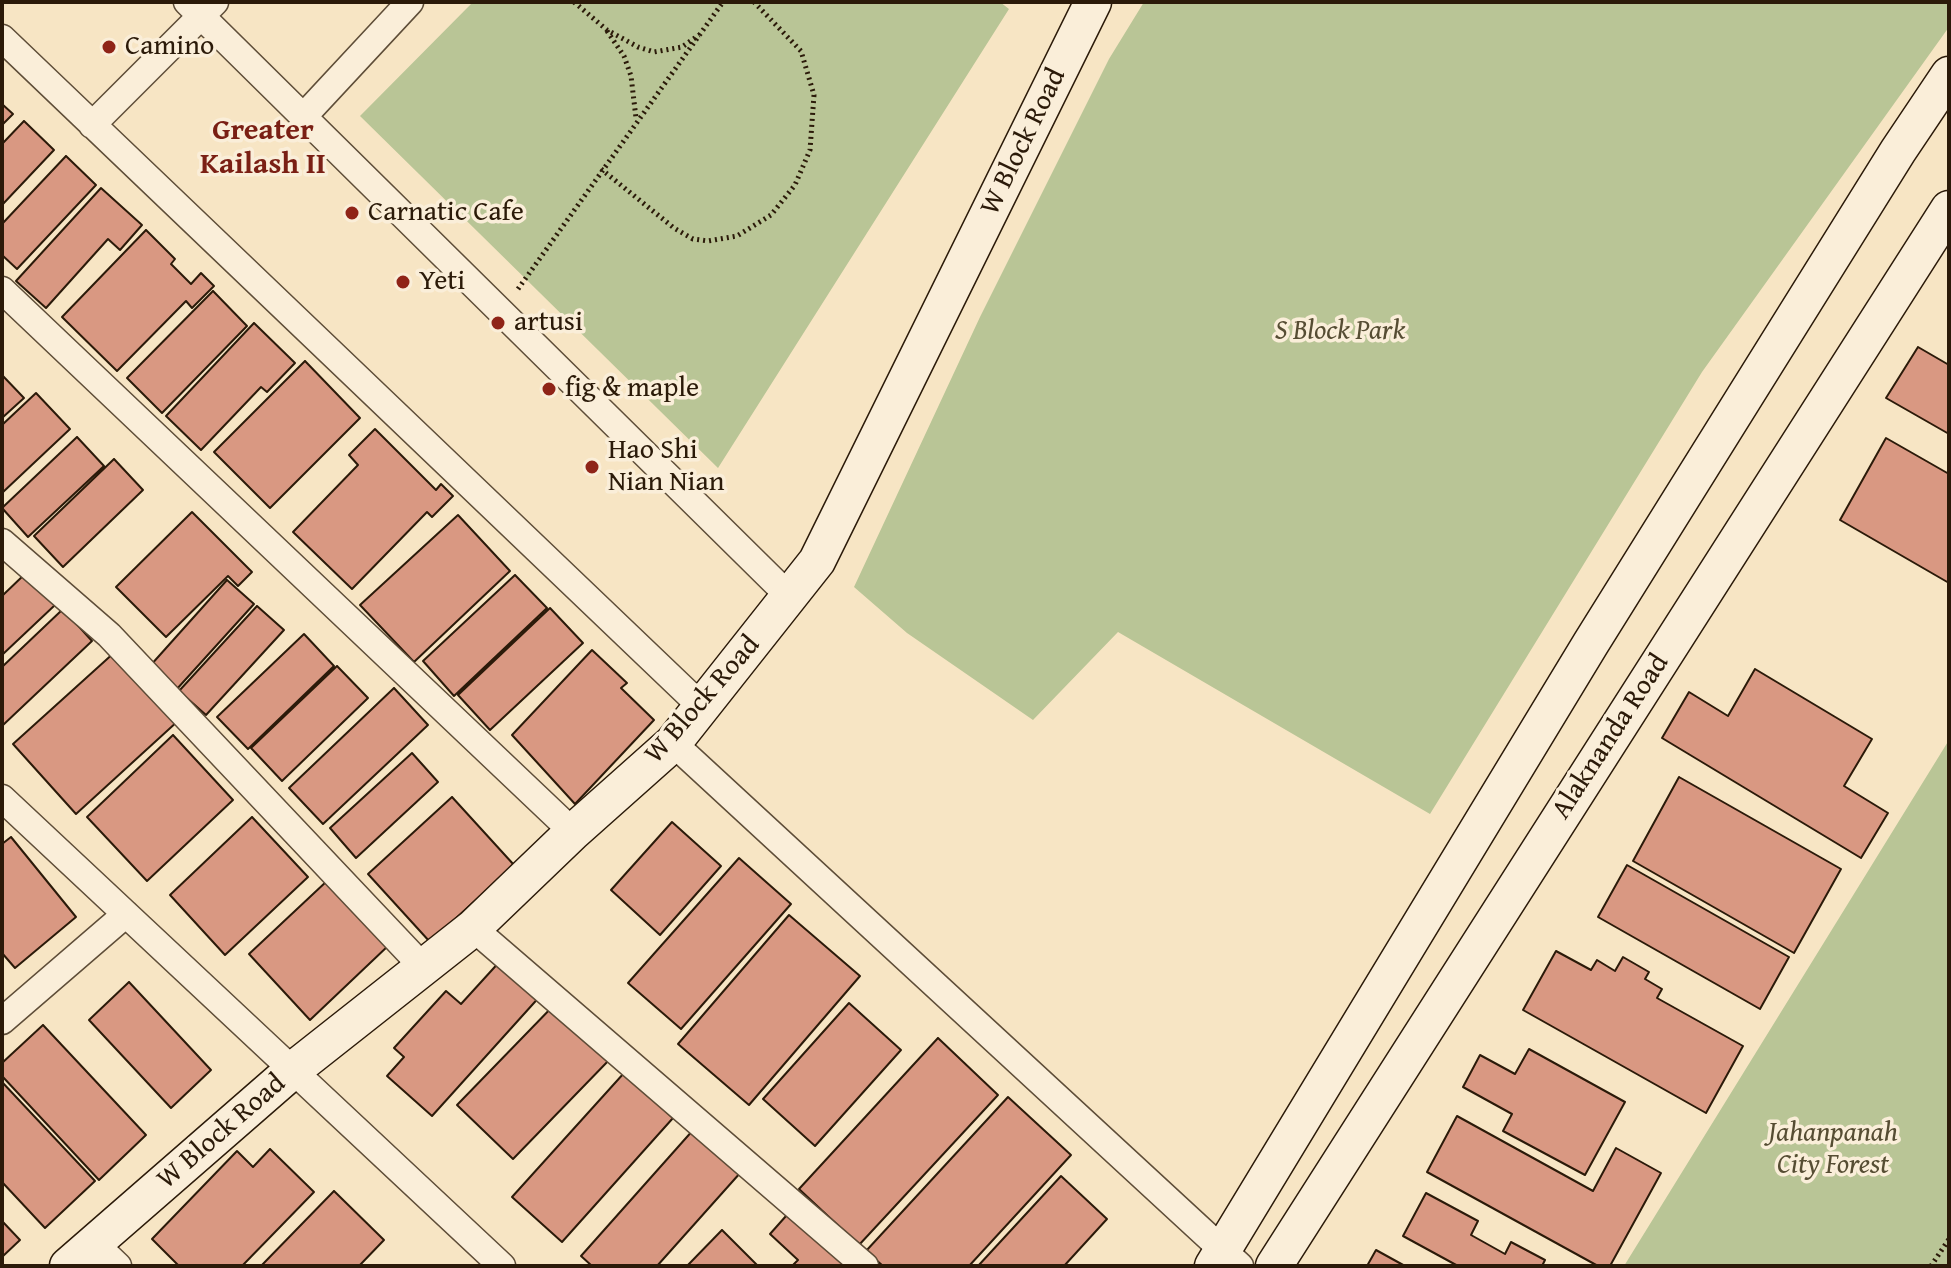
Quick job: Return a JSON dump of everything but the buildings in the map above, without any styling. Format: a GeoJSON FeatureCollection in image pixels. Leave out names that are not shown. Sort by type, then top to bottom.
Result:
{"type":"FeatureCollection","features":[{"type":"Feature","properties":{"kind":"street"},"geometry":{"type":"LineString","coordinates":[[303,117],[410,2]]}},
{"type":"Feature","properties":{"kind":"street","name":"W Block Road"},"geometry":{"type":"LineString","coordinates":[[68,1266],[107,1255],[293,1070],[473,928],[573,832],[673,743],[817,561],[1093,2]]}},
{"type":"Feature","properties":{"kind":"street"},"geometry":{"type":"LineString","coordinates":[[92,125],[201,7],[303,117],[789,596]]}},
{"type":"Feature","properties":{"kind":"street"},"geometry":{"type":"LineString","coordinates":[[2,38],[702,707]]}},
{"type":"Feature","properties":{"kind":"street"},"geometry":{"type":"LineString","coordinates":[[673,743],[1225,1260],[1591,643],[1949,75]]}},
{"type":"Feature","properties":{"kind":"street","name":"Alaknanda Road"},"geometry":{"type":"LineString","coordinates":[[1274,1266],[1949,209]]}},
{"type":"Feature","properties":{"kind":"street"},"geometry":{"type":"LineString","coordinates":[[2,290],[573,832]]}},
{"type":"Feature","properties":{"kind":"street"},"geometry":{"type":"LineString","coordinates":[[2,542],[109,635],[423,967]]}},
{"type":"Feature","properties":{"kind":"street"},"geometry":{"type":"LineString","coordinates":[[8,814],[126,914],[502,1266]]}},
{"type":"Feature","properties":{"kind":"street"},"geometry":{"type":"LineString","coordinates":[[2,1021],[126,914]]}},
{"type":"Feature","properties":{"kind":"street"},"geometry":{"type":"LineString","coordinates":[[473,928],[865,1266]]}},
{"type":"Feature","properties":{"kind":"path"},"geometry":{"type":"LineString","coordinates":[[574,2],[607,30],[654,52],[682,47],[703,33]]}},
{"type":"Feature","properties":{"kind":"path"},"geometry":{"type":"LineString","coordinates":[[502,312],[723,2]]}},
{"type":"Feature","properties":{"kind":"path"},"geometry":{"type":"LineString","coordinates":[[601,169],[674,228],[693,239],[708,241],[737,236],[771,215],[795,185],[810,150],[814,95],[801,51],[754,2]]}},
{"type":"Feature","properties":{"kind":"path"},"geometry":{"type":"LineString","coordinates":[[607,30],[624,56],[631,76],[636,120]]}},
{"type":"Feature","properties":{"kind":"path"},"geometry":{"type":"LineString","coordinates":[[1931,1266],[1949,1239]]}},
{"type":"Feature","properties":{"kind":"green space"},"geometry":{"type":"Polygon","coordinates":[[[473,2],[1000,2],[1009,9],[718,468],[360,116],[473,2]]]}},
{"type":"Feature","properties":{"kind":"green space","name":"S Block Park"},"geometry":{"type":"Polygon","coordinates":[[[1144,2],[1949,2],[1949,27],[1702,372],[1430,814],[1118,632],[1033,720],[907,633],[854,587],[980,317],[1109,59],[1144,2]]]}},
{"type":"Feature","properties":{"kind":"green space","name":"Jahanpanah City Forest"},"geometry":{"type":"Polygon","coordinates":[[[1949,740],[1949,1266],[1624,1266],[1836,923],[1949,740]]]}},
{"type":"Feature","properties":{"kind":"place","name":"Camino"},"geometry":{"type":"Point","coordinates":[109,47]}},
{"type":"Feature","properties":{"kind":"place","name":"Carnatic Cafe"},"geometry":{"type":"Point","coordinates":[352,213]}},
{"type":"Feature","properties":{"kind":"place","name":"Yeti"},"geometry":{"type":"Point","coordinates":[403,282]}},
{"type":"Feature","properties":{"kind":"place","name":"artusi"},"geometry":{"type":"Point","coordinates":[498,323]}},
{"type":"Feature","properties":{"kind":"place","name":"fig & maple"},"geometry":{"type":"Point","coordinates":[549,389]}},
{"type":"Feature","properties":{"kind":"place","name":"Hao Shi Nian Nian"},"geometry":{"type":"Point","coordinates":[592,467]}},
{"type":"Feature","properties":{"kind":"district","name":"Greater Kailash II"},"geometry":{"type":"Point","coordinates":[263,148]}}]}
